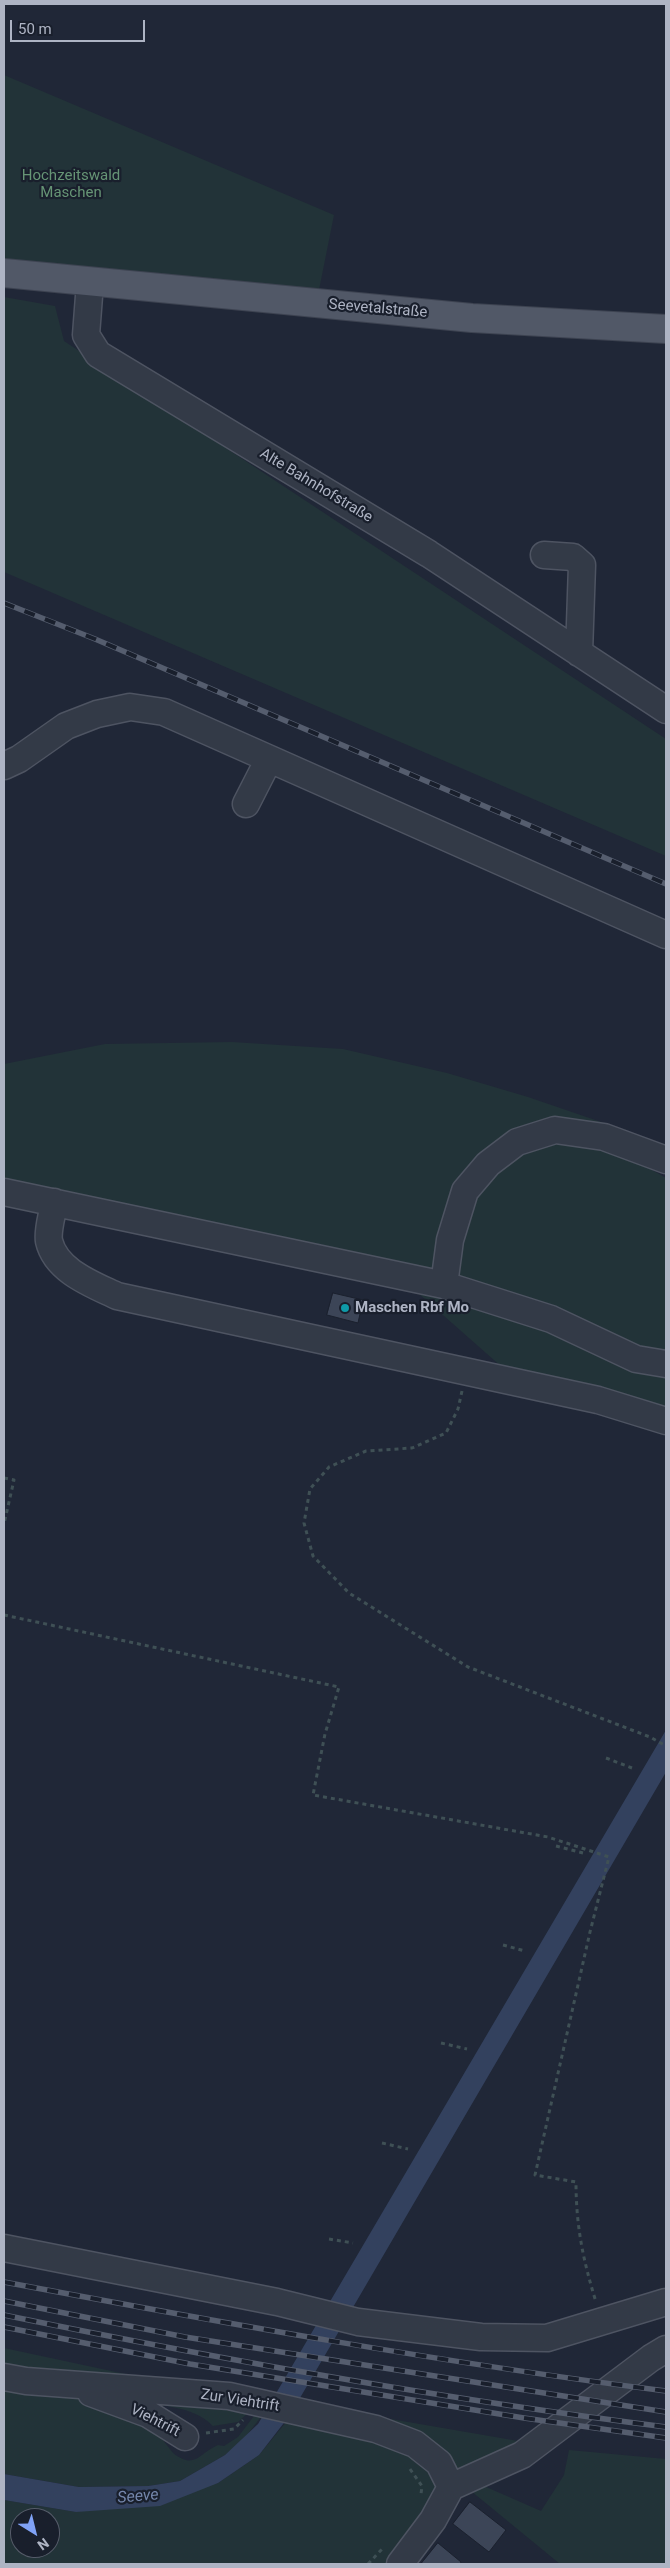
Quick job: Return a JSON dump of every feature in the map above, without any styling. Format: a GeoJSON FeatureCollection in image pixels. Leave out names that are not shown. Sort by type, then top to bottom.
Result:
{"type":"FeatureCollection","features":[{"type":"Feature","properties":{"kind":"main road"},"geometry":{"type":"LineString","coordinates":[[4,273],[90,282]]}},
{"type":"Feature","properties":{"kind":"main road","name":"Seevetalstraße"},"geometry":{"type":"LineString","coordinates":[[90,282],[472,318],[666,329]]}},
{"type":"Feature","properties":{"kind":"street","name":"Alte Bahnhofstraße"},"geometry":{"type":"LineString","coordinates":[[90,282],[86,334],[98,354],[429,554],[666,710]]}},
{"type":"Feature","properties":{"kind":"street"},"geometry":{"type":"LineString","coordinates":[[544,555],[573,557],[582,565],[579,653]]}},
{"type":"Feature","properties":{"kind":"street"},"geometry":{"type":"LineString","coordinates":[[4,766],[19,759],[66,726],[97,714],[130,707],[164,712],[666,935]]}},
{"type":"Feature","properties":{"kind":"street"},"geometry":{"type":"LineString","coordinates":[[246,804],[269,759]]}},
{"type":"Feature","properties":{"kind":"street"},"geometry":{"type":"LineString","coordinates":[[444,1285],[450,1240],[465,1191],[488,1164],[517,1142],[555,1130],[604,1137],[666,1160]]}},
{"type":"Feature","properties":{"kind":"street"},"geometry":{"type":"LineString","coordinates":[[4,1192],[444,1285],[552,1319],[636,1359],[666,1364]]}},
{"type":"Feature","properties":{"kind":"street"},"geometry":{"type":"LineString","coordinates":[[54,1202],[49,1239],[56,1257],[79,1278],[117,1296],[598,1400],[666,1421]]}},
{"type":"Feature","properties":{"kind":"street"},"geometry":{"type":"LineString","coordinates":[[4,2248],[277,2302],[358,2322],[481,2338],[547,2338],[601,2320],[666,2302]]}},
{"type":"Feature","properties":{"kind":"street"},"geometry":{"type":"LineString","coordinates":[[394,2553],[433,2520],[451,2487],[522,2455],[651,2358],[666,2349]]}},
{"type":"Feature","properties":{"kind":"street","name":"Zur Viehtrift"},"geometry":{"type":"LineString","coordinates":[[4,2377],[229,2396],[376,2428],[414,2444],[439,2463],[451,2487]]}},
{"type":"Feature","properties":{"kind":"street","name":"Viehtrift"},"geometry":{"type":"LineString","coordinates":[[82,2384],[95,2395],[148,2414],[185,2437]]}},
{"type":"Feature","properties":{"kind":"path"},"geometry":{"type":"LineString","coordinates":[[466,1371],[458,1409],[446,1433],[412,1448],[366,1451],[329,1467],[310,1489],[304,1523],[313,1556],[349,1593],[468,1667],[650,1737],[666,1746]]}},
{"type":"Feature","properties":{"kind":"path"},"geometry":{"type":"LineString","coordinates":[[4,1478],[14,1480],[4,1524]]}},
{"type":"Feature","properties":{"kind":"path"},"geometry":{"type":"LineString","coordinates":[[4,1615],[339,1687],[326,1734],[313,1795],[548,1838],[609,1857],[590,1932],[535,2175],[576,2182],[577,2220],[586,2269],[601,2320]]}},
{"type":"Feature","properties":{"kind":"path"},"geometry":{"type":"LineString","coordinates":[[606,1758],[632,1768]]}},
{"type":"Feature","properties":{"kind":"path"},"geometry":{"type":"LineString","coordinates":[[556,1846],[582,1853]]}},
{"type":"Feature","properties":{"kind":"path"},"geometry":{"type":"LineString","coordinates":[[503,1945],[525,1950]]}},
{"type":"Feature","properties":{"kind":"path"},"geometry":{"type":"LineString","coordinates":[[441,2043],[467,2049]]}},
{"type":"Feature","properties":{"kind":"path"},"geometry":{"type":"LineString","coordinates":[[382,2143],[408,2149]]}},
{"type":"Feature","properties":{"kind":"path"},"geometry":{"type":"LineString","coordinates":[[328,2239],[353,2243]]}},
{"type":"Feature","properties":{"kind":"path","name":"Viehtrift"},"geometry":{"type":"LineString","coordinates":[[185,2437],[234,2429],[249,2415]]}},
{"type":"Feature","properties":{"kind":"path"},"geometry":{"type":"LineString","coordinates":[[409,2468],[422,2486],[421,2496]]}},
{"type":"Feature","properties":{"kind":"path"},"geometry":{"type":"LineString","coordinates":[[368,2564],[394,2553]]}},
{"type":"Feature","properties":{"kind":"green space","name":"Hochzeitswald Maschen"},"geometry":{"type":"Polygon","coordinates":[[[4,75],[334,215],[318,295],[4,259],[4,75]]]}},
{"type":"Feature","properties":{"kind":"green space"},"geometry":{"type":"Polygon","coordinates":[[[4,297],[55,306],[64,341],[666,739],[666,856],[4,572],[4,297]]]}},
{"type":"Feature","properties":{"kind":"green space"},"geometry":{"type":"Polygon","coordinates":[[[232,1042],[343,1049],[447,1073],[528,1097],[604,1123],[645,1166],[666,1178],[666,1411],[503,1368],[393,1271],[4,1180],[4,1064],[105,1044],[232,1042]]]}},
{"type":"Feature","properties":{"kind":"green space"},"geometry":{"type":"Polygon","coordinates":[[[4,2348],[130,2375],[136,2394],[217,2401],[248,2413],[238,2422],[213,2426],[205,2419],[186,2410],[134,2403],[173,2453],[186,2460],[196,2459],[218,2445],[224,2446],[238,2437],[257,2412],[264,2413],[243,2440],[225,2455],[180,2481],[148,2486],[79,2487],[4,2474],[4,2348]]]}},
{"type":"Feature","properties":{"kind":"green space"},"geometry":{"type":"Polygon","coordinates":[[[321,2407],[524,2442],[508,2457],[450,2472],[321,2407]]]}},
{"type":"Feature","properties":{"kind":"green space"},"geometry":{"type":"Polygon","coordinates":[[[287,2421],[366,2430],[432,2468],[439,2492],[387,2564],[4,2564],[4,2500],[52,2508],[10,2508],[10,2558],[60,2558],[60,2509],[76,2512],[218,2483],[259,2455],[287,2421]]]}},
{"type":"Feature","properties":{"kind":"green space"},"geometry":{"type":"Polygon","coordinates":[[[569,2450],[666,2459],[666,2564],[560,2564],[471,2491],[477,2483],[541,2511],[564,2475],[569,2450]]]}},
{"type":"Feature","properties":{"kind":"water","name":"Seeve"},"geometry":{"type":"Polygon","coordinates":[[[666,1730],[666,1772],[290,2415],[259,2455],[218,2483],[160,2506],[76,2512],[4,2500],[4,2474],[79,2487],[148,2486],[180,2481],[225,2455],[258,2424],[666,1730]]]}},
{"type":"Feature","properties":{"kind":"building","name":"Maschen Rbf Mo"},"geometry":{"type":"Polygon","coordinates":[[[333,1293],[363,1300],[358,1323],[327,1315],[333,1293]]]}},
{"type":"Feature","properties":{"kind":"building"},"geometry":{"type":"Polygon","coordinates":[[[470,2502],[506,2530],[489,2552],[453,2524],[470,2502]]]}},
{"type":"Feature","properties":{"kind":"building"},"geometry":{"type":"Polygon","coordinates":[[[438,2543],[461,2562],[460,2564],[421,2564],[438,2543]]]}},
{"type":"Feature","properties":{"kind":"railway"},"geometry":{"type":"LineString","coordinates":[[4,603],[95,639],[666,884]]}},
{"type":"Feature","properties":{"kind":"railway"},"geometry":{"type":"LineString","coordinates":[[4,2282],[417,2355],[666,2391]]}},
{"type":"Feature","properties":{"kind":"railway"},"geometry":{"type":"LineString","coordinates":[[4,2301],[185,2337],[666,2412]]}},
{"type":"Feature","properties":{"kind":"railway"},"geometry":{"type":"LineString","coordinates":[[4,2315],[251,2363],[500,2404],[666,2427]]}},
{"type":"Feature","properties":{"kind":"railway"},"geometry":{"type":"LineString","coordinates":[[4,2327],[190,2364],[524,2418],[666,2438]]}},
{"type":"Feature","properties":{"kind":"place","name":"Maschen Rbf Mo"},"geometry":{"type":"Point","coordinates":[345,1308]}}]}
